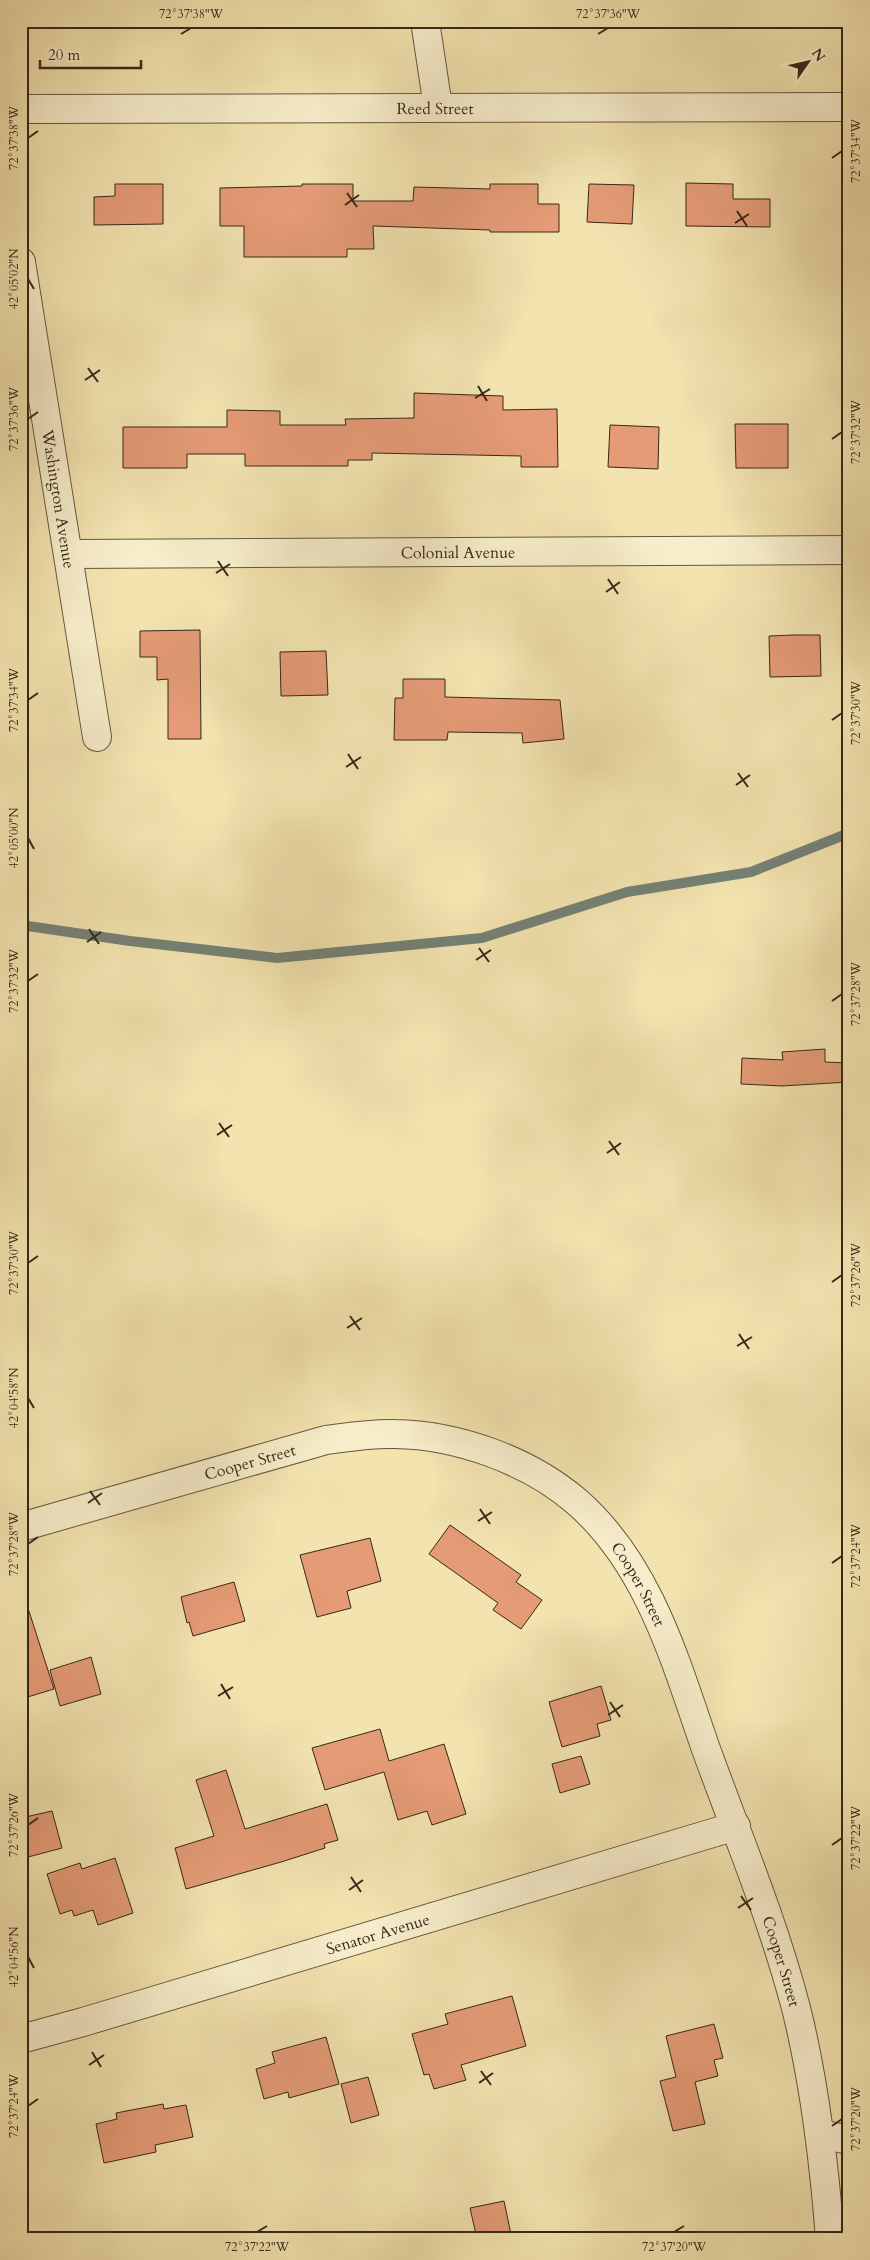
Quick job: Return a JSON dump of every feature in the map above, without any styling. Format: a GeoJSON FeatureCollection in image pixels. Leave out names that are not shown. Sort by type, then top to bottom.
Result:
{"type":"FeatureCollection","features":[{"type":"Feature","properties":{"kind":"street"},"geometry":{"type":"LineString","coordinates":[[425,21],[438,107]]}},
{"type":"Feature","properties":{"kind":"street","name":"Reed Street"},"geometry":{"type":"LineString","coordinates":[[21,109],[849,107]]}},
{"type":"Feature","properties":{"kind":"street","name":"Washington Avenue"},"geometry":{"type":"LineString","coordinates":[[21,262],[97,737]]}},
{"type":"Feature","properties":{"kind":"street","name":"Colonial Avenue"},"geometry":{"type":"LineString","coordinates":[[68,554],[849,550]]}},
{"type":"Feature","properties":{"kind":"street","name":"Cooper Street"},"geometry":{"type":"LineString","coordinates":[[21,1527],[310,1445],[358,1435],[397,1434],[464,1444],[504,1458],[541,1477],[574,1500],[606,1532],[632,1568],[653,1606],[674,1654],[763,1900],[789,1983],[805,2045],[820,2134],[830,2239]]}},
{"type":"Feature","properties":{"kind":"street","name":"Senator Avenue"},"geometry":{"type":"LineString","coordinates":[[21,2038],[93,2020],[736,1826]]}},
{"type":"Feature","properties":{"kind":"street"},"geometry":{"type":"LineString","coordinates":[[820,2134],[849,2140]]}},
{"type":"Feature","properties":{"kind":"building"},"geometry":{"type":"Polygon","coordinates":[[[686,183],[733,184],[733,199],[770,199],[770,227],[686,226],[686,183]]]}},
{"type":"Feature","properties":{"kind":"building"},"geometry":{"type":"Polygon","coordinates":[[[115,184],[163,184],[163,224],[94,225],[94,197],[115,196],[115,184]]]}},
{"type":"Feature","properties":{"kind":"building"},"geometry":{"type":"Polygon","coordinates":[[[302,184],[353,184],[353,201],[413,201],[414,187],[490,189],[490,184],[538,184],[538,204],[559,204],[559,232],[490,232],[490,230],[373,226],[374,249],[347,249],[347,257],[244,257],[244,226],[220,226],[220,188],[302,186],[302,184]]]}},
{"type":"Feature","properties":{"kind":"building"},"geometry":{"type":"Polygon","coordinates":[[[589,184],[634,185],[632,224],[587,222],[589,184]]]}},
{"type":"Feature","properties":{"kind":"building"},"geometry":{"type":"Polygon","coordinates":[[[414,393],[503,396],[503,410],[557,409],[558,467],[521,467],[521,456],[372,453],[372,460],[348,460],[348,466],[245,466],[245,454],[187,454],[187,468],[123,468],[123,427],[227,427],[227,410],[280,411],[280,425],[346,425],[345,419],[414,418],[414,393]]]}},
{"type":"Feature","properties":{"kind":"building"},"geometry":{"type":"Polygon","coordinates":[[[735,424],[788,424],[788,468],[736,468],[735,424]]]}},
{"type":"Feature","properties":{"kind":"building"},"geometry":{"type":"Polygon","coordinates":[[[610,425],[659,427],[658,469],[608,467],[610,425]]]}},
{"type":"Feature","properties":{"kind":"building"},"geometry":{"type":"Polygon","coordinates":[[[200,630],[201,739],[168,739],[168,679],[157,680],[157,657],[140,657],[140,631],[200,630]]]}},
{"type":"Feature","properties":{"kind":"building"},"geometry":{"type":"Polygon","coordinates":[[[820,635],[821,676],[770,677],[769,636],[820,635]]]}},
{"type":"Feature","properties":{"kind":"building"},"geometry":{"type":"Polygon","coordinates":[[[326,651],[328,695],[281,696],[280,652],[326,651]]]}},
{"type":"Feature","properties":{"kind":"building"},"geometry":{"type":"Polygon","coordinates":[[[403,679],[445,679],[445,697],[560,700],[564,739],[523,743],[522,733],[448,732],[447,740],[394,740],[395,698],[403,698],[403,679]]]}},
{"type":"Feature","properties":{"kind":"building"},"geometry":{"type":"Polygon","coordinates":[[[825,1049],[825,1062],[849,1063],[849,1082],[782,1086],[741,1084],[742,1058],[783,1060],[782,1052],[825,1049]]]}},
{"type":"Feature","properties":{"kind":"building"},"geometry":{"type":"Polygon","coordinates":[[[450,1525],[521,1575],[516,1582],[542,1600],[521,1629],[493,1610],[498,1603],[429,1554],[450,1525]]]}},
{"type":"Feature","properties":{"kind":"building"},"geometry":{"type":"Polygon","coordinates":[[[370,1538],[381,1581],[347,1591],[351,1608],[317,1617],[300,1555],[370,1538]]]}},
{"type":"Feature","properties":{"kind":"building"},"geometry":{"type":"Polygon","coordinates":[[[234,1582],[245,1621],[193,1636],[189,1622],[187,1623],[181,1597],[234,1582]]]}},
{"type":"Feature","properties":{"kind":"building"},"geometry":{"type":"Polygon","coordinates":[[[27,1605],[54,1689],[21,1699],[21,1606],[27,1605]]]}},
{"type":"Feature","properties":{"kind":"building"},"geometry":{"type":"Polygon","coordinates":[[[91,1657],[101,1694],[60,1706],[50,1670],[91,1657]]]}},
{"type":"Feature","properties":{"kind":"building"},"geometry":{"type":"Polygon","coordinates":[[[601,1686],[611,1720],[597,1724],[600,1736],[562,1747],[549,1702],[601,1686]]]}},
{"type":"Feature","properties":{"kind":"building"},"geometry":{"type":"Polygon","coordinates":[[[380,1729],[389,1761],[444,1744],[466,1814],[432,1825],[427,1811],[398,1820],[384,1772],[325,1790],[312,1748],[380,1729]]]}},
{"type":"Feature","properties":{"kind":"building"},"geometry":{"type":"Polygon","coordinates":[[[581,1756],[590,1784],[560,1793],[552,1764],[581,1756]]]}},
{"type":"Feature","properties":{"kind":"building"},"geometry":{"type":"Polygon","coordinates":[[[226,1770],[245,1829],[327,1804],[338,1840],[324,1844],[325,1848],[186,1889],[175,1848],[214,1836],[196,1780],[226,1770]]]}},
{"type":"Feature","properties":{"kind":"building"},"geometry":{"type":"Polygon","coordinates":[[[52,1811],[62,1848],[28,1857],[21,1834],[21,1818],[52,1811]]]}},
{"type":"Feature","properties":{"kind":"building"},"geometry":{"type":"Polygon","coordinates":[[[115,1858],[133,1913],[98,1925],[93,1910],[74,1916],[72,1910],[60,1914],[47,1874],[80,1863],[82,1869],[115,1858]]]}},
{"type":"Feature","properties":{"kind":"building"},"geometry":{"type":"Polygon","coordinates":[[[512,1996],[526,2046],[461,2065],[466,2080],[434,2089],[429,2074],[424,2075],[412,2034],[448,2024],[445,2014],[512,1996]]]}},
{"type":"Feature","properties":{"kind":"building"},"geometry":{"type":"Polygon","coordinates":[[[714,2024],[723,2058],[714,2060],[718,2076],[695,2082],[705,2124],[673,2131],[660,2081],[676,2077],[666,2036],[714,2024]]]}},
{"type":"Feature","properties":{"kind":"building"},"geometry":{"type":"Polygon","coordinates":[[[326,2037],[339,2084],[289,2098],[288,2092],[264,2099],[256,2069],[275,2063],[272,2052],[326,2037]]]}},
{"type":"Feature","properties":{"kind":"building"},"geometry":{"type":"Polygon","coordinates":[[[368,2077],[379,2115],[351,2123],[341,2084],[368,2077]]]}},
{"type":"Feature","properties":{"kind":"building"},"geometry":{"type":"Polygon","coordinates":[[[163,2104],[164,2109],[186,2105],[193,2137],[155,2145],[156,2152],[104,2163],[96,2124],[117,2119],[116,2113],[163,2104]]]}},
{"type":"Feature","properties":{"kind":"building"},"geometry":{"type":"Polygon","coordinates":[[[504,2201],[512,2239],[477,2239],[470,2208],[504,2201]]]}},
{"type":"Feature","properties":{"kind":"waterway"},"geometry":{"type":"LineString","coordinates":[[21,925],[130,941],[277,958],[482,938],[627,892],[751,872],[849,833]]}}]}
